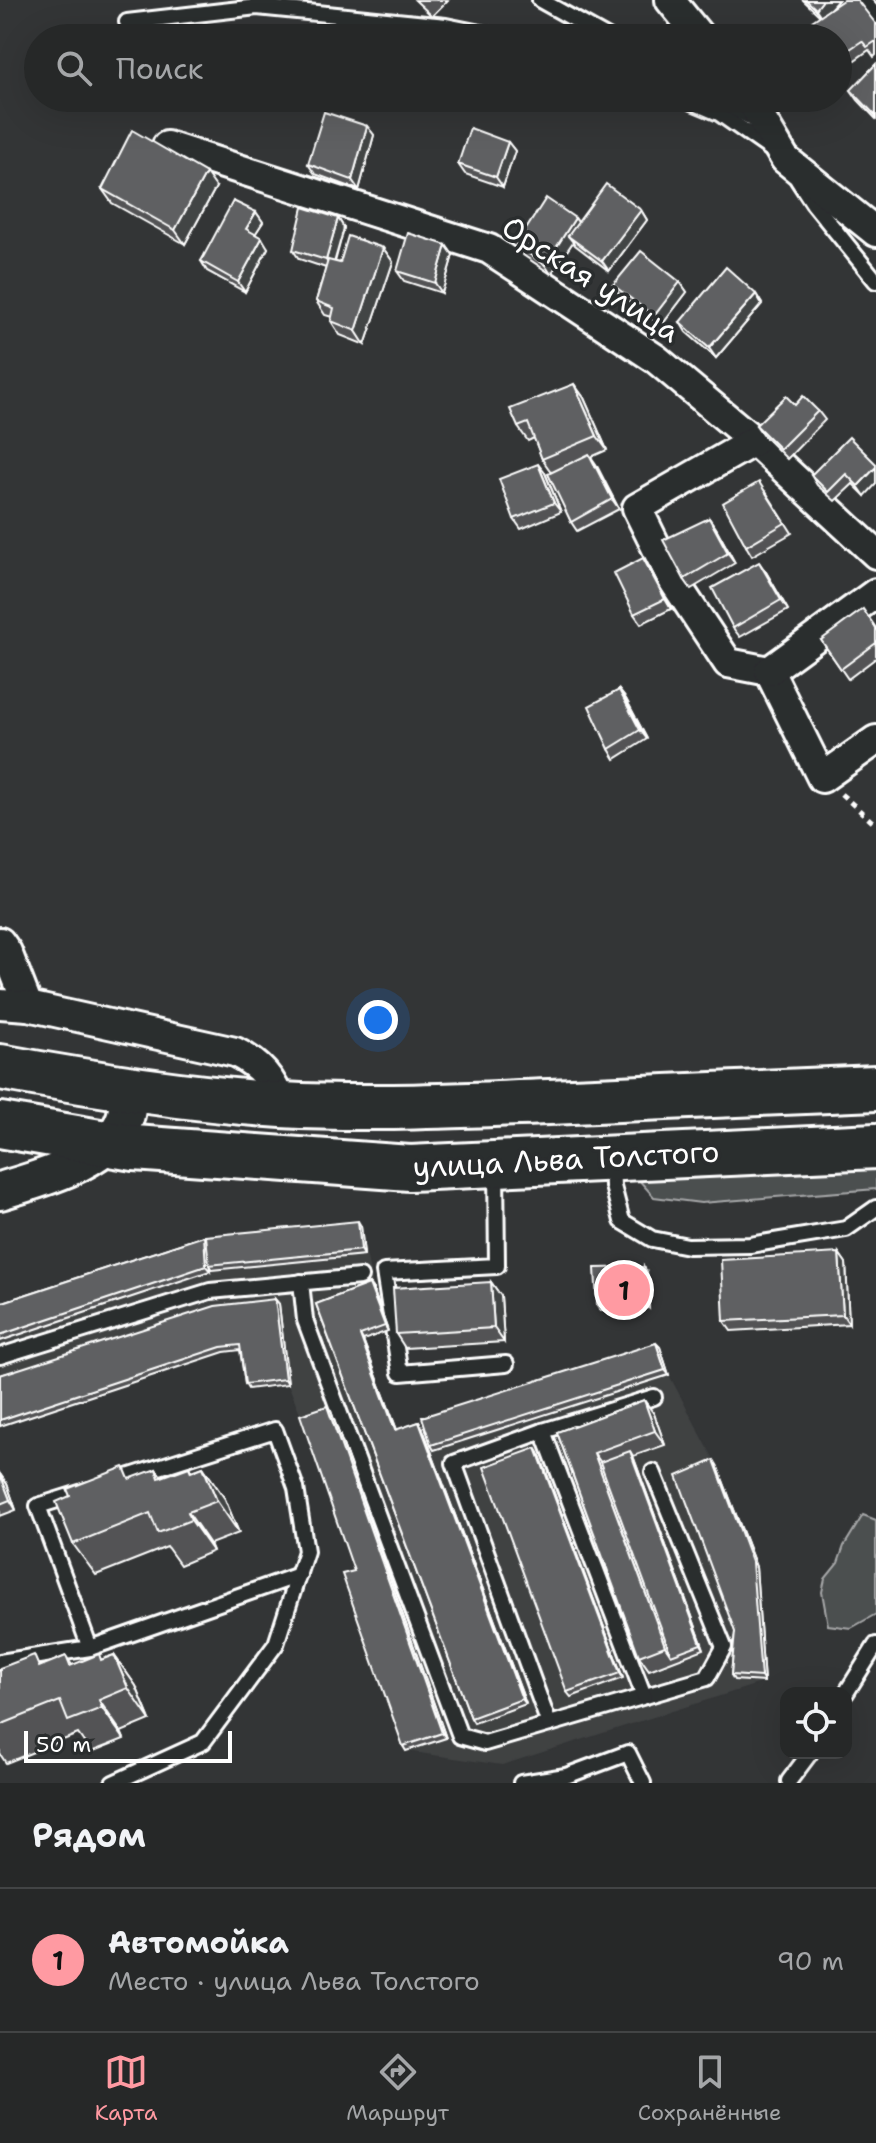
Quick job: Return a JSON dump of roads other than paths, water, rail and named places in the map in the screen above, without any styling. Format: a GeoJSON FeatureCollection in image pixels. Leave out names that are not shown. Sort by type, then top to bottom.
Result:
{"type":"FeatureCollection","features":[{"type":"Feature","properties":{"kind":"main road","name":"улица Льва Толстого"},"geometry":{"type":"LineString","coordinates":[[0,1067],[281,1105],[409,1107],[876,1088]]}},
{"type":"Feature","properties":{"kind":"main road","name":"улица Льва Толстого"},"geometry":{"type":"LineString","coordinates":[[0,1125],[106,1145],[410,1168],[611,1156],[876,1146]]}},
{"type":"Feature","properties":{"kind":"street"},"geometry":{"type":"LineString","coordinates":[[670,0],[690,24]]}},
{"type":"Feature","properties":{"kind":"street"},"geometry":{"type":"LineString","coordinates":[[758,112],[785,159],[876,232]]}},
{"type":"Feature","properties":{"kind":"street","name":"Орская улица"},"geometry":{"type":"LineString","coordinates":[[167,146],[489,249],[656,359],[754,441],[876,554]]}},
{"type":"Feature","properties":{"kind":"street"},"geometry":{"type":"LineString","coordinates":[[754,441],[637,508],[671,577],[728,663],[769,671],[876,593]]}},
{"type":"Feature","properties":{"kind":"street"},"geometry":{"type":"LineString","coordinates":[[769,671],[822,778],[876,740]]}},
{"type":"Feature","properties":{"kind":"street"},"geometry":{"type":"LineString","coordinates":[[0,942],[7,952],[28,1006]]}},
{"type":"Feature","properties":{"kind":"street"},"geometry":{"type":"LineString","coordinates":[[0,1004],[28,1006],[235,1052],[253,1061],[267,1075],[281,1105]]}},
{"type":"Feature","properties":{"kind":"street"},"geometry":{"type":"LineString","coordinates":[[0,1191],[61,1171],[106,1145],[125,1118],[130,1087]]}},
{"type":"Feature","properties":{"kind":"lane"},"geometry":{"type":"LineString","coordinates":[[540,0],[583,24]]}},
{"type":"Feature","properties":{"kind":"lane"},"geometry":{"type":"LineString","coordinates":[[862,0],[876,16]]}},
{"type":"Feature","properties":{"kind":"lane"},"geometry":{"type":"LineString","coordinates":[[127,22],[257,7],[426,24]]}},
{"type":"Feature","properties":{"kind":"lane"},"geometry":{"type":"LineString","coordinates":[[717,112],[785,159],[813,203],[876,281]]}},
{"type":"Feature","properties":{"kind":"lane"},"geometry":{"type":"LineString","coordinates":[[740,112],[767,127]]}},
{"type":"Feature","properties":{"kind":"lane"},"geometry":{"type":"LineString","coordinates":[[611,1156],[613,1186],[622,1221],[652,1239],[688,1246],[763,1243],[846,1229],[876,1208]]}},
{"type":"Feature","properties":{"kind":"lane"},"geometry":{"type":"LineString","coordinates":[[495,1163],[497,1266],[384,1272],[400,1373],[506,1364]]}},
{"type":"Feature","properties":{"kind":"lane"},"geometry":{"type":"LineString","coordinates":[[0,1356],[210,1291],[360,1277]]}},
{"type":"Feature","properties":{"kind":"lane"},"geometry":{"type":"LineString","coordinates":[[301,1282],[305,1320],[460,1736],[485,1743],[707,1678],[724,1647],[653,1472]]}},
{"type":"Feature","properties":{"kind":"lane"},"geometry":{"type":"LineString","coordinates":[[549,1724],[454,1463],[543,1431],[654,1397]]}},
{"type":"Feature","properties":{"kind":"lane"},"geometry":{"type":"LineString","coordinates":[[90,1648],[38,1506],[275,1430],[296,1488],[306,1551],[276,1644],[203,1742],[113,1783]]}},
{"type":"Feature","properties":{"kind":"lane"},"geometry":{"type":"LineString","coordinates":[[543,1431],[644,1696]]}},
{"type":"Feature","properties":{"kind":"lane"},"geometry":{"type":"LineString","coordinates":[[0,1662],[90,1648],[299,1575]]}},
{"type":"Feature","properties":{"kind":"lane"},"geometry":{"type":"LineString","coordinates":[[850,1687],[876,1645]]}},
{"type":"Feature","properties":{"kind":"lane"},"geometry":{"type":"LineString","coordinates":[[521,1783],[566,1776],[628,1753],[643,1783]]}},
{"type":"Feature","properties":{"kind":"lane"},"geometry":{"type":"LineString","coordinates":[[789,1781],[806,1759]]}},
{"type":"Feature","properties":{"kind":"place","name":"Автомойка"},"geometry":{"type":"Point","coordinates":[624,1290]}}]}
